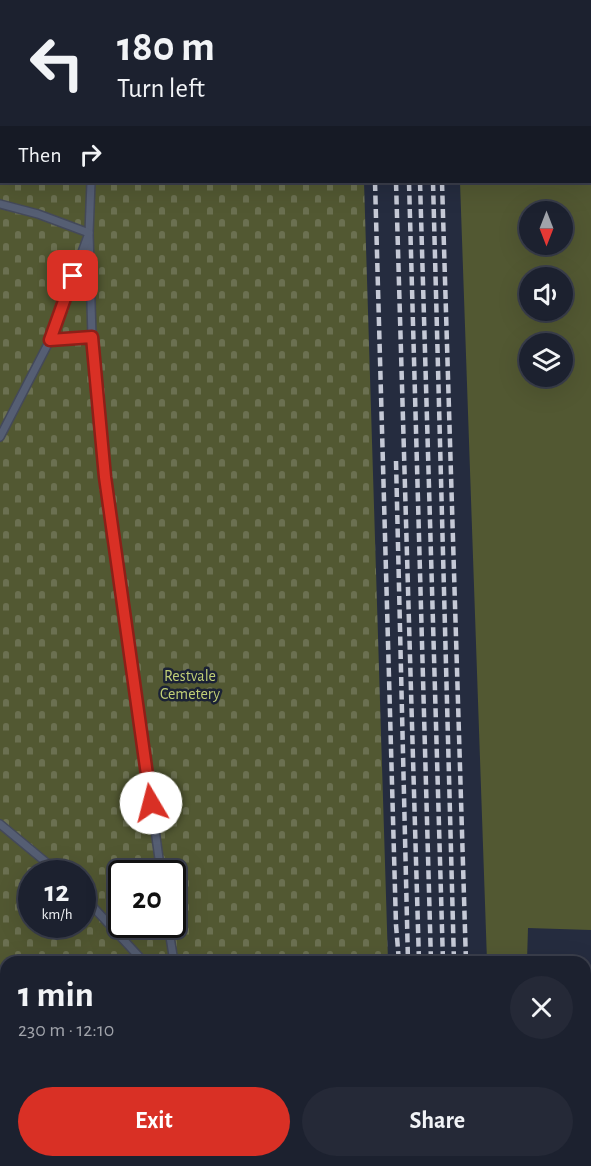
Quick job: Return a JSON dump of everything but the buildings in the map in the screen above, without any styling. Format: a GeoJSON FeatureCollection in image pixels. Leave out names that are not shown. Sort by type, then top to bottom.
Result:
{"type":"FeatureCollection","features":[{"type":"Feature","properties":{"kind":"lane"},"geometry":{"type":"LineString","coordinates":[[91,183],[89,233],[92,337],[105,477],[159,860]]}},
{"type":"Feature","properties":{"kind":"lane"},"geometry":{"type":"LineString","coordinates":[[0,204],[38,214],[89,233]]}},
{"type":"Feature","properties":{"kind":"lane"},"geometry":{"type":"LineString","coordinates":[[0,437],[50,340],[89,233]]}},
{"type":"Feature","properties":{"kind":"lane"},"geometry":{"type":"LineString","coordinates":[[50,340],[92,337]]}},
{"type":"Feature","properties":{"kind":"lane"},"geometry":{"type":"LineString","coordinates":[[0,824],[43,860]]}},
{"type":"Feature","properties":{"kind":"lane"},"geometry":{"type":"LineString","coordinates":[[96,910],[138,956]]}},
{"type":"Feature","properties":{"kind":"lane"},"geometry":{"type":"LineString","coordinates":[[170,938],[173,956]]}},
{"type":"Feature","properties":{"kind":"green space","name":"Restvale Cemetery"},"geometry":{"type":"Polygon","coordinates":[[[0,183],[364,183],[388,956],[0,956],[0,183]]]}},
{"type":"Feature","properties":{"kind":"green space"},"geometry":{"type":"Polygon","coordinates":[[[460,183],[591,183],[591,930],[528,928],[527,956],[487,956],[460,183]]]}},
{"type":"Feature","properties":{"kind":"railway"},"geometry":{"type":"LineString","coordinates":[[375,183],[399,956]]}},
{"type":"Feature","properties":{"kind":"railway"},"geometry":{"type":"LineString","coordinates":[[396,183],[419,956]]}},
{"type":"Feature","properties":{"kind":"railway"},"geometry":{"type":"LineString","coordinates":[[409,183],[431,956]]}},
{"type":"Feature","properties":{"kind":"railway"},"geometry":{"type":"LineString","coordinates":[[420,183],[443,956]]}},
{"type":"Feature","properties":{"kind":"railway"},"geometry":{"type":"LineString","coordinates":[[433,183],[454,956]]}},
{"type":"Feature","properties":{"kind":"railway"},"geometry":{"type":"LineString","coordinates":[[442,183],[466,956]]}},
{"type":"Feature","properties":{"kind":"railway"},"geometry":{"type":"LineString","coordinates":[[396,461],[408,956]]}},
{"type":"Feature","properties":{"kind":"route"},"geometry":{"type":"LineString","coordinates":[[73,276],[50,340],[92,337],[105,477],[151,803]]}}]}
